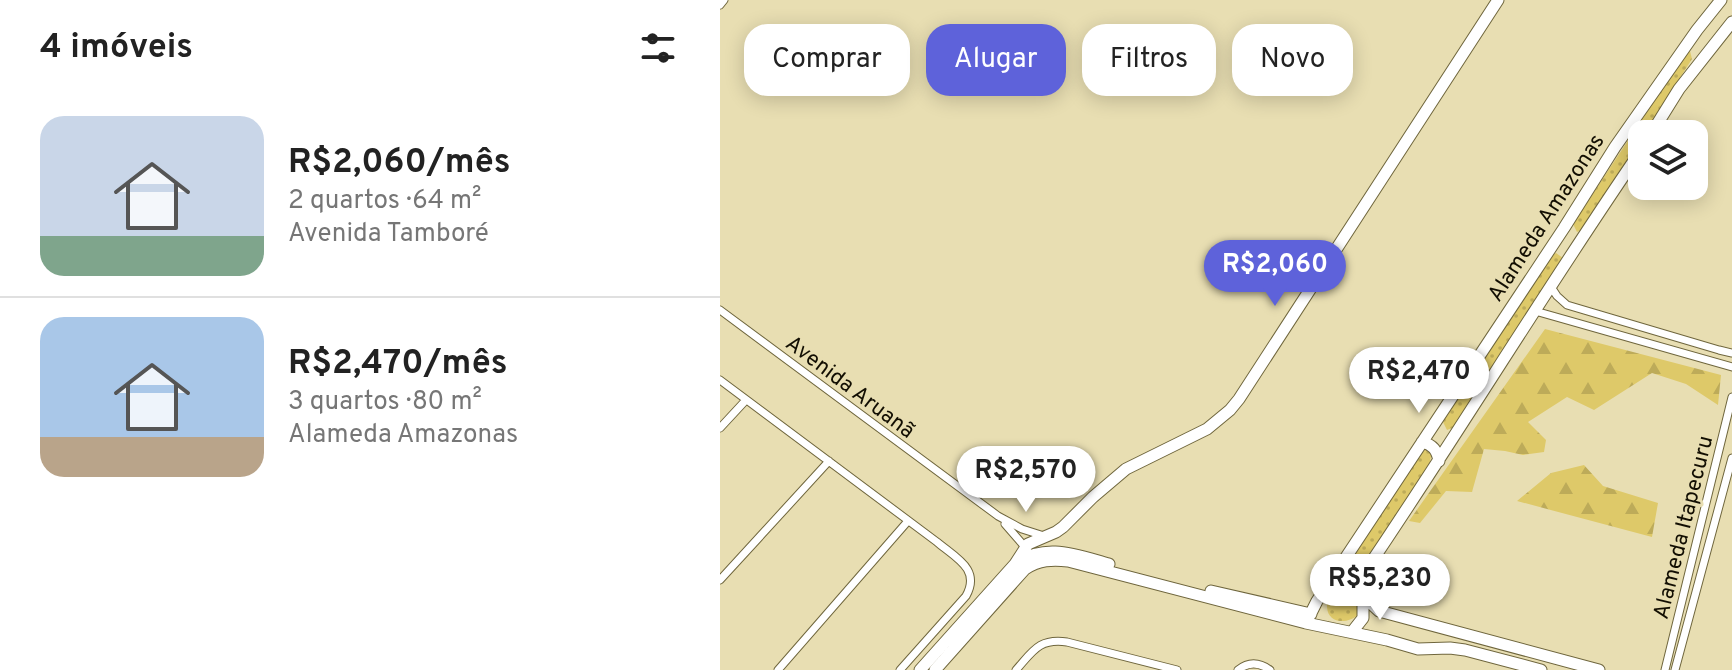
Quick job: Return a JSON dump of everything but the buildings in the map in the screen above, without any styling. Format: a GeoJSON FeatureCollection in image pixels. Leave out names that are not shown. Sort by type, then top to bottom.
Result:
{"type":"FeatureCollection","features":[{"type":"Feature","properties":{"kind":"main road"},"geometry":{"type":"LineString","coordinates":[[920,670],[1015,564],[1025,547],[1063,527],[1126,469],[1207,429],[1239,399],[1498,0]]}},
{"type":"Feature","properties":{"kind":"main road","name":"Alameda Amazonas"},"geometry":{"type":"LineString","coordinates":[[1309,618],[1615,147],[1721,0]]}},
{"type":"Feature","properties":{"kind":"main road"},"geometry":{"type":"LineString","coordinates":[[1660,120],[1679,89],[1732,22]]}},
{"type":"Feature","properties":{"kind":"main road"},"geometry":{"type":"LineString","coordinates":[[1697,30],[1699,38],[1703,40],[1718,40]]}},
{"type":"Feature","properties":{"kind":"main road"},"geometry":{"type":"LineString","coordinates":[[1682,53],[1689,49],[1696,51],[1701,62]]}},
{"type":"Feature","properties":{"kind":"main road","name":"Alameda Amazonas"},"geometry":{"type":"LineString","coordinates":[[1352,632],[1363,618],[1366,570],[1628,170]]}},
{"type":"Feature","properties":{"kind":"main road"},"geometry":{"type":"LineString","coordinates":[[1564,228],[1568,238],[1582,239]]}},
{"type":"Feature","properties":{"kind":"main road"},"geometry":{"type":"LineString","coordinates":[[1551,246],[1563,250],[1569,259]]}},
{"type":"Feature","properties":{"kind":"main road"},"geometry":{"type":"LineString","coordinates":[[1433,426],[1441,437],[1451,442]]}},
{"type":"Feature","properties":{"kind":"main road"},"geometry":{"type":"LineString","coordinates":[[1422,442],[1434,448],[1439,461]]}},
{"type":"Feature","properties":{"kind":"main road"},"geometry":{"type":"LineString","coordinates":[[1044,536],[1064,551],[1309,618],[1330,628],[1418,649],[1450,648],[1541,670]]}},
{"type":"Feature","properties":{"kind":"main road"},"geometry":{"type":"LineString","coordinates":[[1015,564],[1039,552],[1064,551]]}},
{"type":"Feature","properties":{"kind":"main road"},"geometry":{"type":"LineString","coordinates":[[935,670],[1025,569],[1055,559],[1309,618]]}},
{"type":"Feature","properties":{"kind":"main road"},"geometry":{"type":"LineString","coordinates":[[1325,591],[1322,613],[1330,628]]}},
{"type":"Feature","properties":{"kind":"main road"},"geometry":{"type":"LineString","coordinates":[[1363,596],[1379,611],[1599,670]]}},
{"type":"Feature","properties":{"kind":"main road"},"geometry":{"type":"LineString","coordinates":[[1509,662],[1512,647]]}},
{"type":"Feature","properties":{"kind":"street"},"geometry":{"type":"LineString","coordinates":[[1551,287],[1567,305],[1732,353]]}},
{"type":"Feature","properties":{"kind":"street"},"geometry":{"type":"LineString","coordinates":[[1560,318],[1567,305]]}},
{"type":"Feature","properties":{"kind":"street","name":"Avenida Aruanã"},"geometry":{"type":"LineString","coordinates":[[720,310],[998,516],[1044,536]]}},
{"type":"Feature","properties":{"kind":"street"},"geometry":{"type":"LineString","coordinates":[[1535,311],[1732,367]]}},
{"type":"Feature","properties":{"kind":"street"},"geometry":{"type":"LineString","coordinates":[[720,380],[965,565],[972,578],[966,596],[900,670]]}},
{"type":"Feature","properties":{"kind":"street","name":"Alameda Itapecuru"},"geometry":{"type":"LineString","coordinates":[[1671,668],[1732,397]]}},
{"type":"Feature","properties":{"kind":"street"},"geometry":{"type":"LineString","coordinates":[[720,428],[746,400]]}},
{"type":"Feature","properties":{"kind":"street"},"geometry":{"type":"LineString","coordinates":[[1718,454],[1732,459]]}},
{"type":"Feature","properties":{"kind":"street","name":"Alameda Itapecuru"},"geometry":{"type":"LineString","coordinates":[[1671,668],[1732,459]]}},
{"type":"Feature","properties":{"kind":"street"},"geometry":{"type":"LineString","coordinates":[[720,580],[829,461]]}},
{"type":"Feature","properties":{"kind":"street"},"geometry":{"type":"LineString","coordinates":[[998,516],[1025,547]]}},
{"type":"Feature","properties":{"kind":"street"},"geometry":{"type":"LineString","coordinates":[[778,670],[908,521]]}},
{"type":"Feature","properties":{"kind":"street"},"geometry":{"type":"LineString","coordinates":[[1016,670],[1038,646],[1051,640],[1067,642],[1144,667],[1177,670]]}},
{"type":"Feature","properties":{"kind":"street"},"geometry":{"type":"LineString","coordinates":[[1238,670],[1254,664],[1270,670]]}},
{"type":"Feature","properties":{"kind":"green space"},"geometry":{"type":"Polygon","coordinates":[[[1690,51],[1692,59],[1653,120],[1642,120],[1690,51]]]}},
{"type":"Feature","properties":{"kind":"green space"},"geometry":{"type":"Polygon","coordinates":[[[1628,141],[1628,159],[1581,230],[1577,232],[1573,224],[1628,141]]]}},
{"type":"Feature","properties":{"kind":"green space"},"geometry":{"type":"Polygon","coordinates":[[[1556,253],[1563,258],[1455,427],[1447,430],[1443,422],[1556,253]]]}},
{"type":"Feature","properties":{"kind":"green space"},"geometry":{"type":"Polygon","coordinates":[[[1545,329],[1721,375],[1718,405],[1686,384],[1652,373],[1594,410],[1567,397],[1528,422],[1546,440],[1544,452],[1523,455],[1484,449],[1472,492],[1446,491],[1420,523],[1409,521],[1545,329]]]}},
{"type":"Feature","properties":{"kind":"green space"},"geometry":{"type":"Polygon","coordinates":[[[1424,450],[1432,451],[1430,462],[1358,576],[1359,614],[1345,621],[1335,620],[1327,607],[1333,587],[1424,450]]]}},
{"type":"Feature","properties":{"kind":"green space"},"geometry":{"type":"Polygon","coordinates":[[[1584,465],[1603,486],[1658,503],[1652,537],[1517,501],[1551,473],[1584,465]]]}}]}
